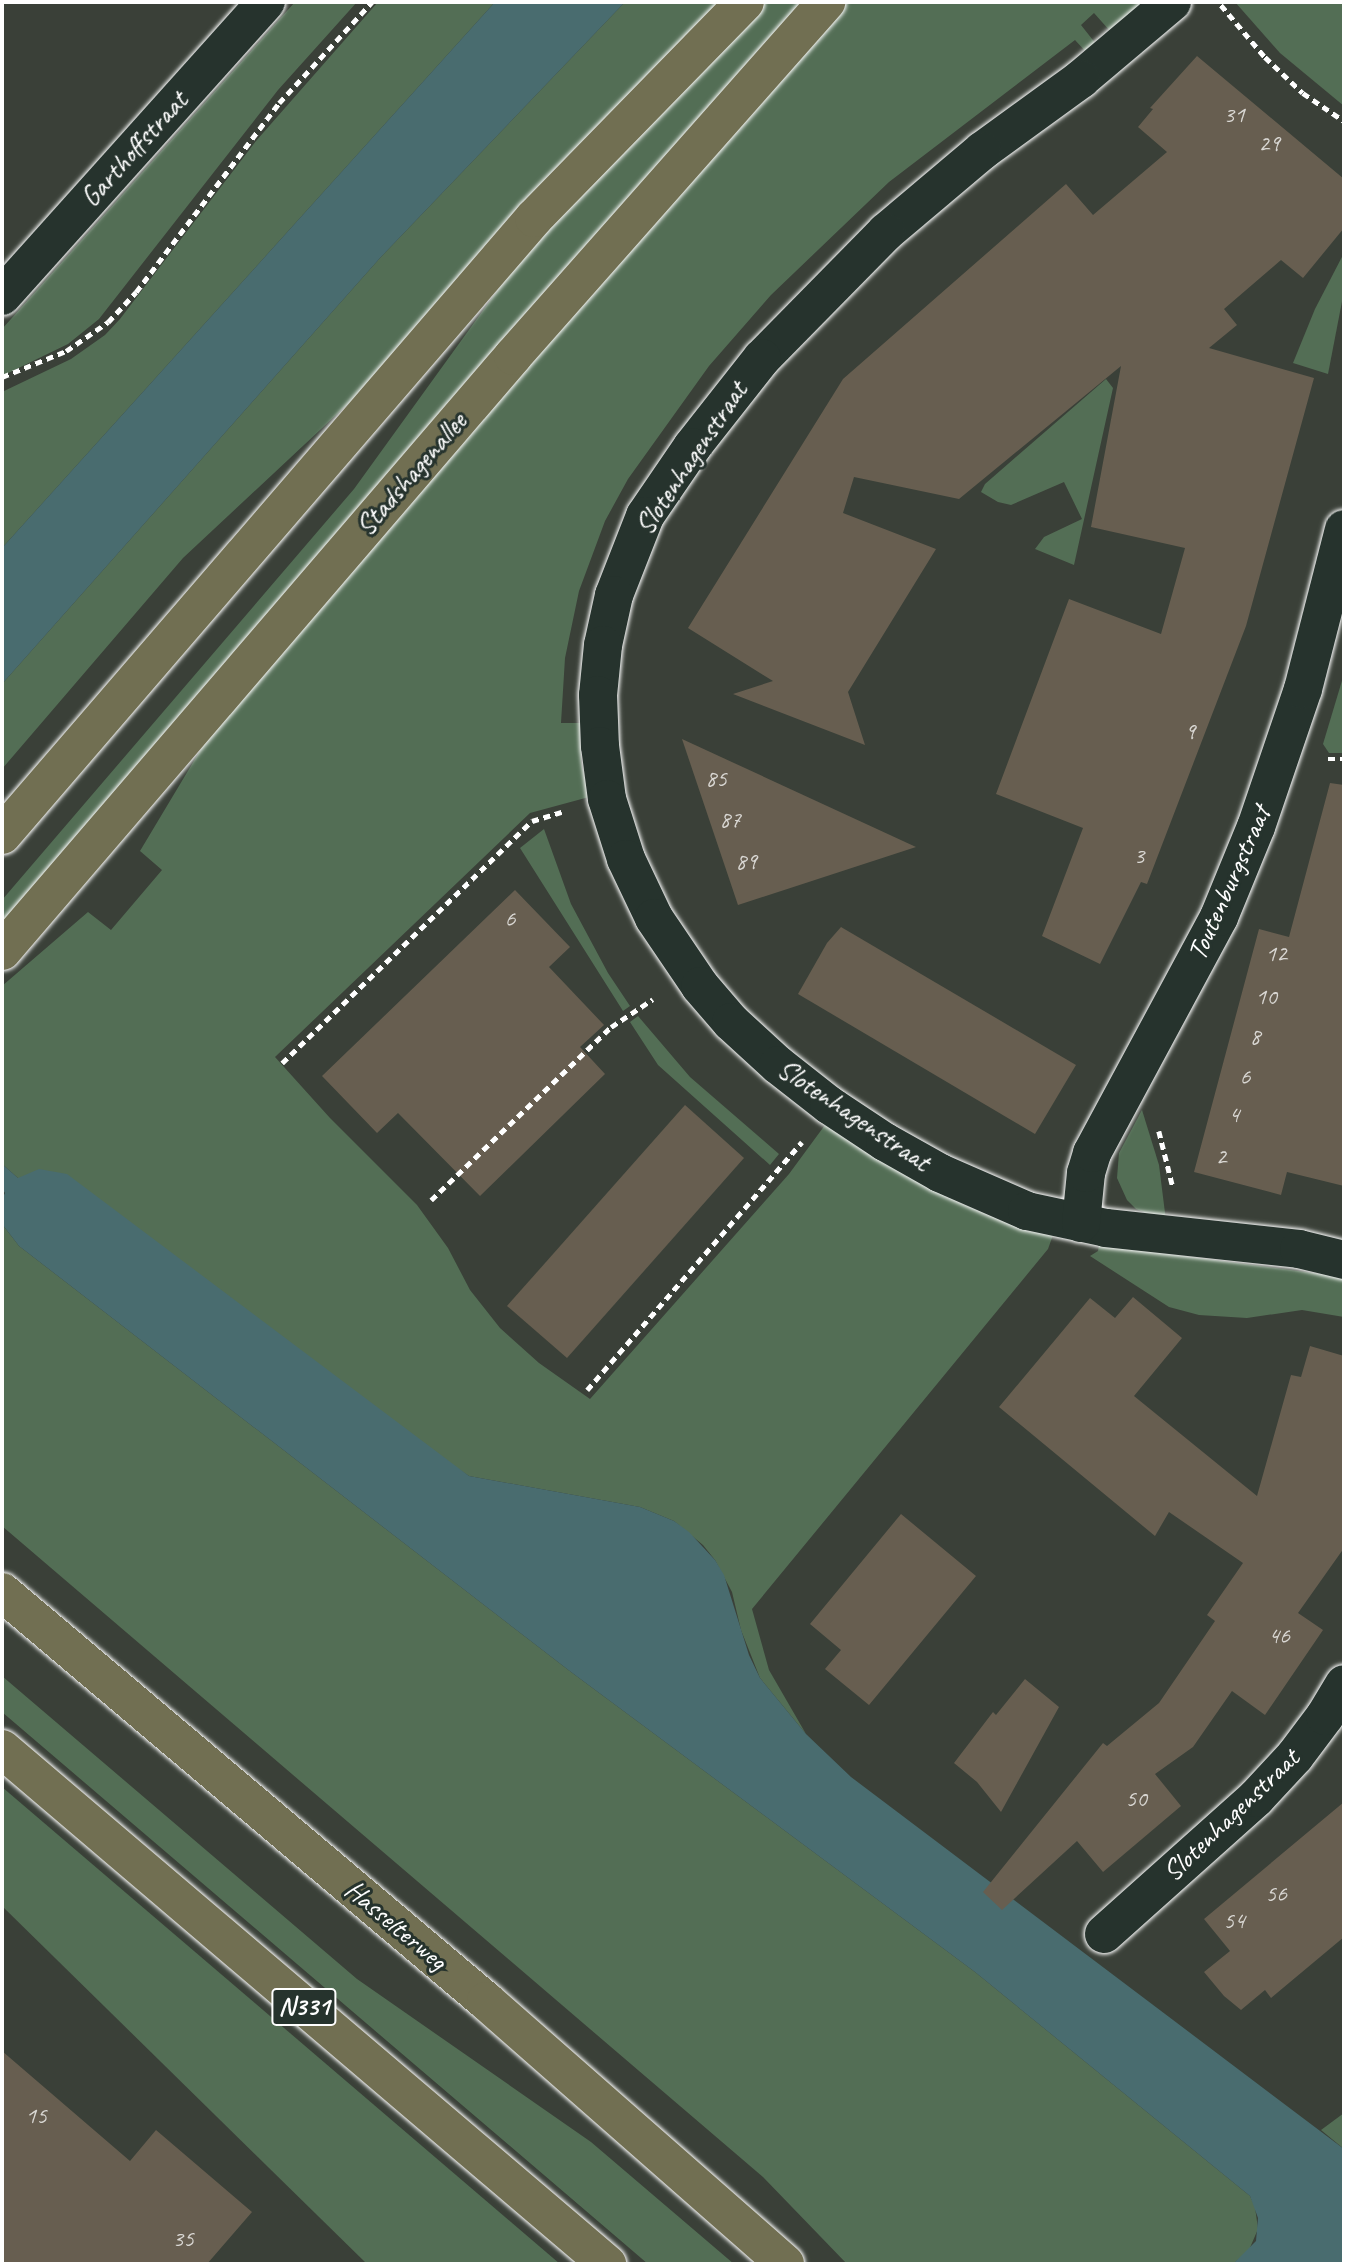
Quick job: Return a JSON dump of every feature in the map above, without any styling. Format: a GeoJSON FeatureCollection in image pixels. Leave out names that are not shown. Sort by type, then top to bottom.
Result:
{"type":"FeatureCollection","features":[{"type":"Feature","properties":{"kind":"main road"},"geometry":{"type":"LineString","coordinates":[[2,835],[534,218],[745,2]]}},
{"type":"Feature","properties":{"kind":"main road","name":"Stadshagenallee"},"geometry":{"type":"LineString","coordinates":[[2,951],[513,356],[826,2]]}},
{"type":"Feature","properties":{"kind":"main road","name":"Hasselterweg"},"geometry":{"type":"LineString","coordinates":[[2,1592],[485,2001],[785,2264]]}},
{"type":"Feature","properties":{"kind":"main road","name":"N331"},"geometry":{"type":"LineString","coordinates":[[2,1749],[607,2264]]}},
{"type":"Feature","properties":{"kind":"street","name":"Garthoffstraat"},"geometry":{"type":"LineString","coordinates":[[2,296],[267,2]]}},
{"type":"Feature","properties":{"kind":"street","name":"Slotenhagenstraat"},"geometry":{"type":"LineString","coordinates":[[1172,2],[1081,79],[982,151],[886,232],[762,358],[692,447],[645,516],[614,595],[603,645],[598,695],[600,746],[607,799],[626,859],[648,906],[692,974],[731,1022],[778,1065],[885,1142],[940,1173],[1027,1211],[1081,1223],[1179,1237],[1300,1249],[1344,1260]]}},
{"type":"Feature","properties":{"kind":"street","name":"Toutenburgstraat"},"geometry":{"type":"LineString","coordinates":[[1081,1223],[1086,1173],[1092,1153],[1219,917],[1256,827],[1303,689],[1344,529]]}},
{"type":"Feature","properties":{"kind":"street","name":"Slotenhagenstraat"},"geometry":{"type":"LineString","coordinates":[[1104,1934],[1256,1798],[1325,1717],[1344,1684]]}},
{"type":"Feature","properties":{"kind":"path"},"geometry":{"type":"LineString","coordinates":[[2,377],[66,351],[108,322],[136,292],[279,103],[372,2]]}},
{"type":"Feature","properties":{"kind":"path"},"geometry":{"type":"LineString","coordinates":[[1218,2],[1265,57],[1303,93],[1344,121]]}},
{"type":"Feature","properties":{"kind":"path"},"geometry":{"type":"LineString","coordinates":[[282,1063],[532,821],[607,799]]}},
{"type":"Feature","properties":{"kind":"path"},"geometry":{"type":"LineString","coordinates":[[431,1200],[611,1027],[692,974]]}},
{"type":"Feature","properties":{"kind":"path"},"geometry":{"type":"LineString","coordinates":[[1133,1077],[1150,1107],[1163,1142],[1174,1192],[1179,1237]]}},
{"type":"Feature","properties":{"kind":"path"},"geometry":{"type":"LineString","coordinates":[[587,1390],[784,1166],[830,1105]]}},
{"type":"Feature","properties":{"kind":"green space"},"geometry":{"type":"Polygon","coordinates":[[[295,2],[357,2],[278,90],[99,319],[68,344],[2,376],[2,329],[295,2]]]}},
{"type":"Feature","properties":{"kind":"green space"},"geometry":{"type":"Polygon","coordinates":[[[378,2],[495,2],[2,548],[2,392],[71,359],[105,335],[256,141],[378,2]]]}},
{"type":"Feature","properties":{"kind":"green space"},"geometry":{"type":"Polygon","coordinates":[[[625,2],[725,2],[366,387],[183,558],[2,769],[2,684],[380,258],[625,2]]]}},
{"type":"Feature","properties":{"kind":"green space"},"geometry":{"type":"Polygon","coordinates":[[[765,2],[806,2],[2,925],[2,900],[354,489],[528,248],[765,2]]]}},
{"type":"Feature","properties":{"kind":"green space"},"geometry":{"type":"Polygon","coordinates":[[[848,2],[1145,2],[1110,31],[1094,13],[1081,25],[1096,44],[1086,52],[1075,40],[889,182],[771,295],[709,366],[628,479],[605,521],[579,591],[565,658],[561,723],[580,723],[581,761],[589,797],[530,813],[275,1057],[330,1118],[417,1205],[448,1248],[470,1290],[500,1328],[539,1363],[590,1399],[789,1174],[825,1125],[899,1171],[962,1204],[1027,1231],[1053,1235],[1048,1249],[752,1609],[769,1670],[806,1734],[760,1678],[741,1630],[732,1592],[715,1560],[703,1545],[674,1521],[640,1507],[469,1476],[18,1178],[2,1164],[2,986],[88,912],[111,930],[162,870],[140,851],[225,709],[848,2]]]}},
{"type":"Feature","properties":{"kind":"green space"},"geometry":{"type":"Polygon","coordinates":[[[1235,2],[1344,2],[1344,106],[1280,53],[1235,2]]]}},
{"type":"Feature","properties":{"kind":"green space"},"geometry":{"type":"Polygon","coordinates":[[[1344,253],[1344,291],[1328,374],[1293,363],[1315,309],[1344,253]]]}},
{"type":"Feature","properties":{"kind":"green space"},"geometry":{"type":"Polygon","coordinates":[[[1106,379],[1113,388],[1074,565],[1035,549],[1044,537],[1082,519],[1064,482],[1011,505],[998,502],[981,492],[985,484],[1106,379]]]}},
{"type":"Feature","properties":{"kind":"green space"},"geometry":{"type":"Polygon","coordinates":[[[1344,674],[1344,753],[1329,753],[1323,744],[1344,674]]]}},
{"type":"Feature","properties":{"kind":"green space"},"geometry":{"type":"Polygon","coordinates":[[[544,829],[571,904],[608,973],[630,1006],[623,1011],[520,848],[544,829]]]}},
{"type":"Feature","properties":{"kind":"green space"},"geometry":{"type":"Polygon","coordinates":[[[638,1016],[690,1077],[779,1154],[770,1165],[658,1065],[630,1022],[638,1016]]]}},
{"type":"Feature","properties":{"kind":"green space"},"geometry":{"type":"Polygon","coordinates":[[[1142,1110],[1159,1165],[1166,1221],[1136,1209],[1127,1200],[1117,1178],[1119,1153],[1142,1110]]]}},
{"type":"Feature","properties":{"kind":"green space"},"geometry":{"type":"Polygon","coordinates":[[[2,1224],[19,1246],[571,1672],[975,1972],[1250,2196],[1255,2207],[1258,2229],[1249,2250],[1233,2264],[847,2264],[763,2177],[2,1526],[2,1224]]]}},
{"type":"Feature","properties":{"kind":"green space"},"geometry":{"type":"Polygon","coordinates":[[[1099,1245],[1344,1277],[1344,1317],[1302,1310],[1247,1318],[1199,1315],[1169,1307],[1090,1256],[1098,1251],[1099,1245]]]}},
{"type":"Feature","properties":{"kind":"green space"},"geometry":{"type":"Polygon","coordinates":[[[2,1676],[357,1979],[591,2142],[734,2264],[648,2264],[2,1712],[2,1676]]]}},
{"type":"Feature","properties":{"kind":"green space"},"geometry":{"type":"Polygon","coordinates":[[[2,1787],[560,2264],[367,2264],[2,1906],[2,1787]]]}},
{"type":"Feature","properties":{"kind":"green space"},"geometry":{"type":"Polygon","coordinates":[[[1344,2113],[1344,2149],[1321,2130],[1344,2113]]]}},
{"type":"Feature","properties":{"kind":"water"},"geometry":{"type":"Polygon","coordinates":[[[495,2],[625,2],[380,258],[2,684],[2,548],[495,2]]]}},
{"type":"Feature","properties":{"kind":"water"},"geometry":{"type":"Polygon","coordinates":[[[2,1164],[18,1178],[39,1169],[67,1174],[469,1476],[640,1507],[674,1521],[689,1532],[715,1560],[724,1575],[749,1655],[760,1678],[806,1734],[851,1777],[1344,2149],[1344,2264],[1233,2264],[1256,2241],[1258,2218],[1250,2196],[975,1972],[571,1672],[19,1246],[2,1224],[2,1199],[5,1193],[2,1189],[2,1164]]]}},
{"type":"Feature","properties":{"kind":"building"},"geometry":{"type":"Polygon","coordinates":[[[1197,56],[1344,179],[1344,228],[1303,278],[1281,260],[1224,309],[1237,325],[1209,348],[1314,378],[1246,626],[1147,884],[1141,882],[1100,964],[1042,936],[1083,828],[996,794],[1069,599],[1161,634],[1185,548],[1091,527],[1121,366],[959,499],[854,477],[843,513],[936,549],[848,692],[865,745],[733,694],[773,681],[688,628],[843,379],[1066,184],[1093,215],[1167,152],[1138,127],[1153,109],[1150,108],[1197,56]]]}},
{"type":"Feature","properties":{"kind":"building"},"geometry":{"type":"Polygon","coordinates":[[[682,739],[916,847],[738,905],[682,739]]]}},
{"type":"Feature","properties":{"kind":"building"},"geometry":{"type":"Polygon","coordinates":[[[1330,783],[1344,785],[1344,1186],[1287,1172],[1281,1195],[1194,1172],[1259,929],[1289,937],[1330,783]]]}},
{"type":"Feature","properties":{"kind":"building"},"geometry":{"type":"Polygon","coordinates":[[[515,890],[570,947],[549,967],[604,1025],[580,1047],[605,1074],[480,1196],[398,1113],[377,1133],[322,1076],[515,890]]]}},
{"type":"Feature","properties":{"kind":"building"},"geometry":{"type":"Polygon","coordinates":[[[841,927],[1076,1065],[1035,1134],[798,994],[827,943],[841,927]]]}},
{"type":"Feature","properties":{"kind":"building"},"geometry":{"type":"Polygon","coordinates":[[[685,1105],[744,1158],[567,1358],[507,1306],[685,1105]]]}},
{"type":"Feature","properties":{"kind":"building"},"geometry":{"type":"Polygon","coordinates":[[[1133,1297],[1182,1338],[1134,1396],[1257,1496],[1291,1375],[1301,1377],[1310,1346],[1344,1356],[1344,1548],[1298,1613],[1323,1630],[1265,1715],[1232,1691],[1193,1747],[1155,1774],[1181,1806],[1103,1872],[1077,1841],[1002,1910],[983,1892],[1103,1743],[1107,1746],[1159,1703],[1215,1621],[1207,1615],[1243,1563],[1169,1512],[1155,1536],[999,1407],[1090,1298],[1115,1318],[1133,1297]]]}},
{"type":"Feature","properties":{"kind":"building"},"geometry":{"type":"Polygon","coordinates":[[[901,1514],[976,1576],[869,1705],[825,1669],[841,1650],[810,1624],[901,1514]]]}},
{"type":"Feature","properties":{"kind":"building"},"geometry":{"type":"Polygon","coordinates":[[[1025,1679],[1059,1707],[1001,1812],[977,1782],[954,1763],[993,1712],[996,1715],[1025,1679]]]}},
{"type":"Feature","properties":{"kind":"building"},"geometry":{"type":"Polygon","coordinates":[[[1344,1802],[1344,1937],[1271,1998],[1265,1990],[1241,2010],[1224,1996],[1204,1972],[1230,1951],[1204,1919],[1344,1802]]]}},
{"type":"Feature","properties":{"kind":"building"},"geometry":{"type":"Polygon","coordinates":[[[2,2051],[130,2161],[156,2130],[252,2212],[207,2264],[2,2264],[2,2051]]]}}]}
